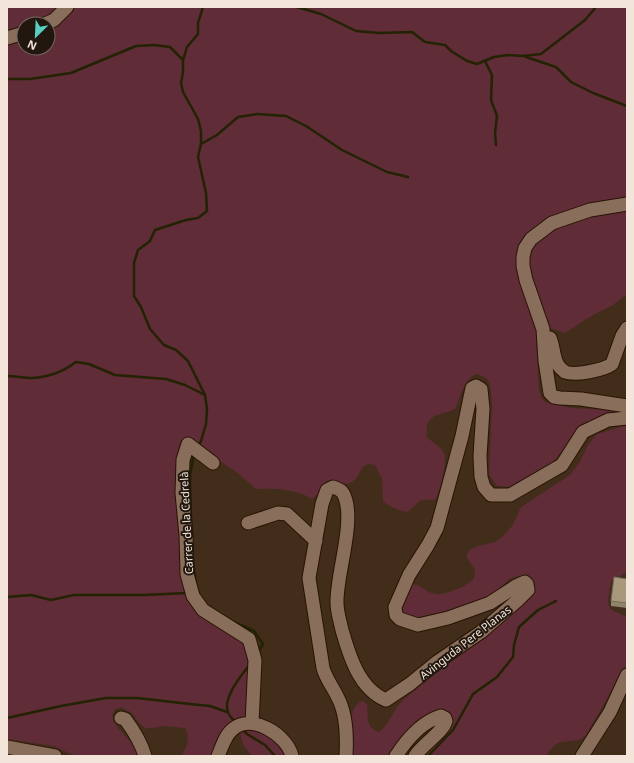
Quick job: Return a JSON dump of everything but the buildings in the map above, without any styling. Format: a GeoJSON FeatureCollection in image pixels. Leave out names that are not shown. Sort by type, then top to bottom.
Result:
{"type":"FeatureCollection","features":[{"type":"Feature","properties":{"kind":"street"},"geometry":{"type":"LineString","coordinates":[[56,18],[67,7]]}},
{"type":"Feature","properties":{"kind":"street"},"geometry":{"type":"LineString","coordinates":[[627,204],[590,210],[552,224],[531,239],[525,248],[523,256],[523,266],[526,280],[543,328],[545,360],[550,393],[554,397],[581,399],[627,406]]}},
{"type":"Feature","properties":{"kind":"street"},"geometry":{"type":"LineString","coordinates":[[543,328],[551,339],[555,359],[559,366],[566,372],[602,369],[612,364],[622,336],[627,328]]}},
{"type":"Feature","properties":{"kind":"street","name":"Avinguda Pere Planas"},"geometry":{"type":"LineString","coordinates":[[346,756],[347,743],[344,720],[338,698],[327,681],[323,668],[309,578],[325,494],[329,488],[337,488],[343,493],[346,504],[347,525],[337,603],[339,618],[348,654],[370,689],[378,697],[386,700],[410,684],[437,662],[481,632],[519,600],[528,590],[525,582],[478,608],[418,626],[400,619],[396,615],[395,607],[409,575],[437,528],[462,436],[472,388],[476,386],[481,389],[483,409],[480,456],[481,477],[484,487],[491,495],[510,495],[562,465],[583,432],[608,420],[627,418]]}},
{"type":"Feature","properties":{"kind":"street","name":"Carrer de la Cedrelà"},"geometry":{"type":"LineString","coordinates":[[213,464],[188,444],[183,460],[182,493],[186,535],[187,574],[193,596],[203,610],[249,638],[255,660],[252,723]]}},
{"type":"Feature","properties":{"kind":"street"},"geometry":{"type":"LineString","coordinates":[[248,523],[278,513],[287,514],[316,541]]}},
{"type":"Feature","properties":{"kind":"street"},"geometry":{"type":"LineString","coordinates":[[582,756],[610,712],[627,675]]}},
{"type":"Feature","properties":{"kind":"street"},"geometry":{"type":"LineString","coordinates":[[396,756],[419,728],[442,716],[445,718],[446,721],[443,728],[427,742],[415,756]]}},
{"type":"Feature","properties":{"kind":"street"},"geometry":{"type":"LineString","coordinates":[[121,718],[125,719],[142,744],[146,756]]}},
{"type":"Feature","properties":{"kind":"street"},"geometry":{"type":"LineString","coordinates":[[218,756],[228,734],[232,730],[242,724],[252,723],[274,734],[288,747],[292,756]]}},
{"type":"Feature","properties":{"kind":"street"},"geometry":{"type":"LineString","coordinates":[[7,747],[55,756]]}},
{"type":"Feature","properties":{"kind":"shaded area"},"geometry":{"type":"Polygon","coordinates":[[[7,7],[627,7],[627,294],[613,305],[586,319],[565,333],[550,328],[536,337],[539,390],[541,397],[545,402],[571,408],[613,410],[626,413],[573,438],[551,464],[541,473],[517,485],[510,487],[497,486],[489,474],[492,405],[490,385],[487,379],[476,374],[465,385],[455,409],[435,416],[428,423],[427,437],[444,453],[445,463],[443,476],[435,500],[421,501],[407,512],[394,508],[383,501],[382,479],[375,465],[370,464],[363,467],[358,476],[350,483],[327,486],[312,499],[292,491],[256,489],[239,474],[192,442],[181,440],[178,450],[181,515],[189,597],[195,611],[246,642],[252,659],[250,716],[229,723],[215,756],[181,756],[188,742],[188,735],[185,728],[165,726],[145,728],[132,713],[121,707],[115,709],[112,716],[114,722],[136,748],[138,756],[75,756],[54,746],[7,739],[7,7]]]}},
{"type":"Feature","properties":{"kind":"shaded area"},"geometry":{"type":"Polygon","coordinates":[[[627,425],[627,572],[611,581],[608,601],[610,609],[627,617],[627,664],[586,735],[581,739],[556,744],[547,756],[425,756],[448,731],[427,715],[416,723],[389,756],[352,756],[354,739],[352,713],[357,705],[362,701],[367,704],[369,724],[374,730],[379,732],[386,725],[403,700],[529,599],[535,587],[533,580],[520,576],[514,577],[508,580],[494,594],[476,604],[417,621],[403,615],[400,610],[409,584],[417,585],[435,594],[443,594],[465,585],[473,579],[475,575],[474,568],[466,557],[469,551],[475,547],[495,542],[502,537],[512,526],[521,507],[570,475],[579,463],[588,445],[597,434],[627,425]]]}},
{"type":"Feature","properties":{"kind":"shaded area"},"geometry":{"type":"Polygon","coordinates":[[[250,726],[273,738],[285,756],[252,756],[244,746],[240,735],[244,728],[250,726]]]}},
{"type":"Feature","properties":{"kind":"waterway"},"geometry":{"type":"LineString","coordinates":[[198,446],[206,424],[207,409],[205,395],[188,361],[176,350],[164,345],[150,329],[141,307],[134,296],[134,263],[138,250],[150,241],[155,230],[186,220],[198,218],[207,211],[206,193],[198,157],[201,144],[201,131],[198,119],[183,92],[181,83],[183,60],[187,47],[198,34],[198,23],[203,7]]}},
{"type":"Feature","properties":{"kind":"waterway"},"geometry":{"type":"LineString","coordinates":[[297,7],[321,14],[356,31],[379,33],[412,32],[425,42],[445,45],[451,51],[467,61],[477,64],[494,57],[541,54],[585,20],[596,7]]}},
{"type":"Feature","properties":{"kind":"waterway"},"geometry":{"type":"LineString","coordinates":[[7,79],[30,79],[71,73],[136,46],[154,45],[170,47],[183,60]]}},
{"type":"Feature","properties":{"kind":"waterway"},"geometry":{"type":"LineString","coordinates":[[526,57],[556,67],[571,82],[593,93],[627,106]]}},
{"type":"Feature","properties":{"kind":"waterway"},"geometry":{"type":"LineString","coordinates":[[485,61],[492,75],[491,100],[497,116],[495,133],[496,145]]}},
{"type":"Feature","properties":{"kind":"waterway"},"geometry":{"type":"LineString","coordinates":[[201,144],[217,135],[238,117],[257,114],[286,116],[306,126],[342,150],[387,172],[408,177]]}},
{"type":"Feature","properties":{"kind":"waterway"},"geometry":{"type":"LineString","coordinates":[[7,376],[32,378],[44,376],[66,369],[76,362],[89,364],[115,375],[166,379],[185,385],[205,395]]}},
{"type":"Feature","properties":{"kind":"waterway"},"geometry":{"type":"LineString","coordinates":[[191,525],[190,475],[194,454]]}},
{"type":"Feature","properties":{"kind":"waterway"},"geometry":{"type":"LineString","coordinates":[[193,564],[196,583]]}},
{"type":"Feature","properties":{"kind":"waterway"},"geometry":{"type":"LineString","coordinates":[[7,597],[31,595],[51,600],[74,595],[144,595],[187,593]]}},
{"type":"Feature","properties":{"kind":"waterway"},"geometry":{"type":"LineString","coordinates":[[428,756],[453,730],[473,694],[497,677],[513,657],[514,645],[519,627],[538,610],[556,601]]}},
{"type":"Feature","properties":{"kind":"waterway"},"geometry":{"type":"LineString","coordinates":[[234,622],[254,631],[263,644],[258,652]]}},
{"type":"Feature","properties":{"kind":"waterway"},"geometry":{"type":"LineString","coordinates":[[235,722],[228,712],[228,700],[238,680],[250,664]]}},
{"type":"Feature","properties":{"kind":"waterway"},"geometry":{"type":"LineString","coordinates":[[7,718],[106,698],[137,698],[210,706],[227,712]]}},
{"type":"Feature","properties":{"kind":"waterway"},"geometry":{"type":"LineString","coordinates":[[242,729],[247,734],[265,745],[275,756]]}}]}
